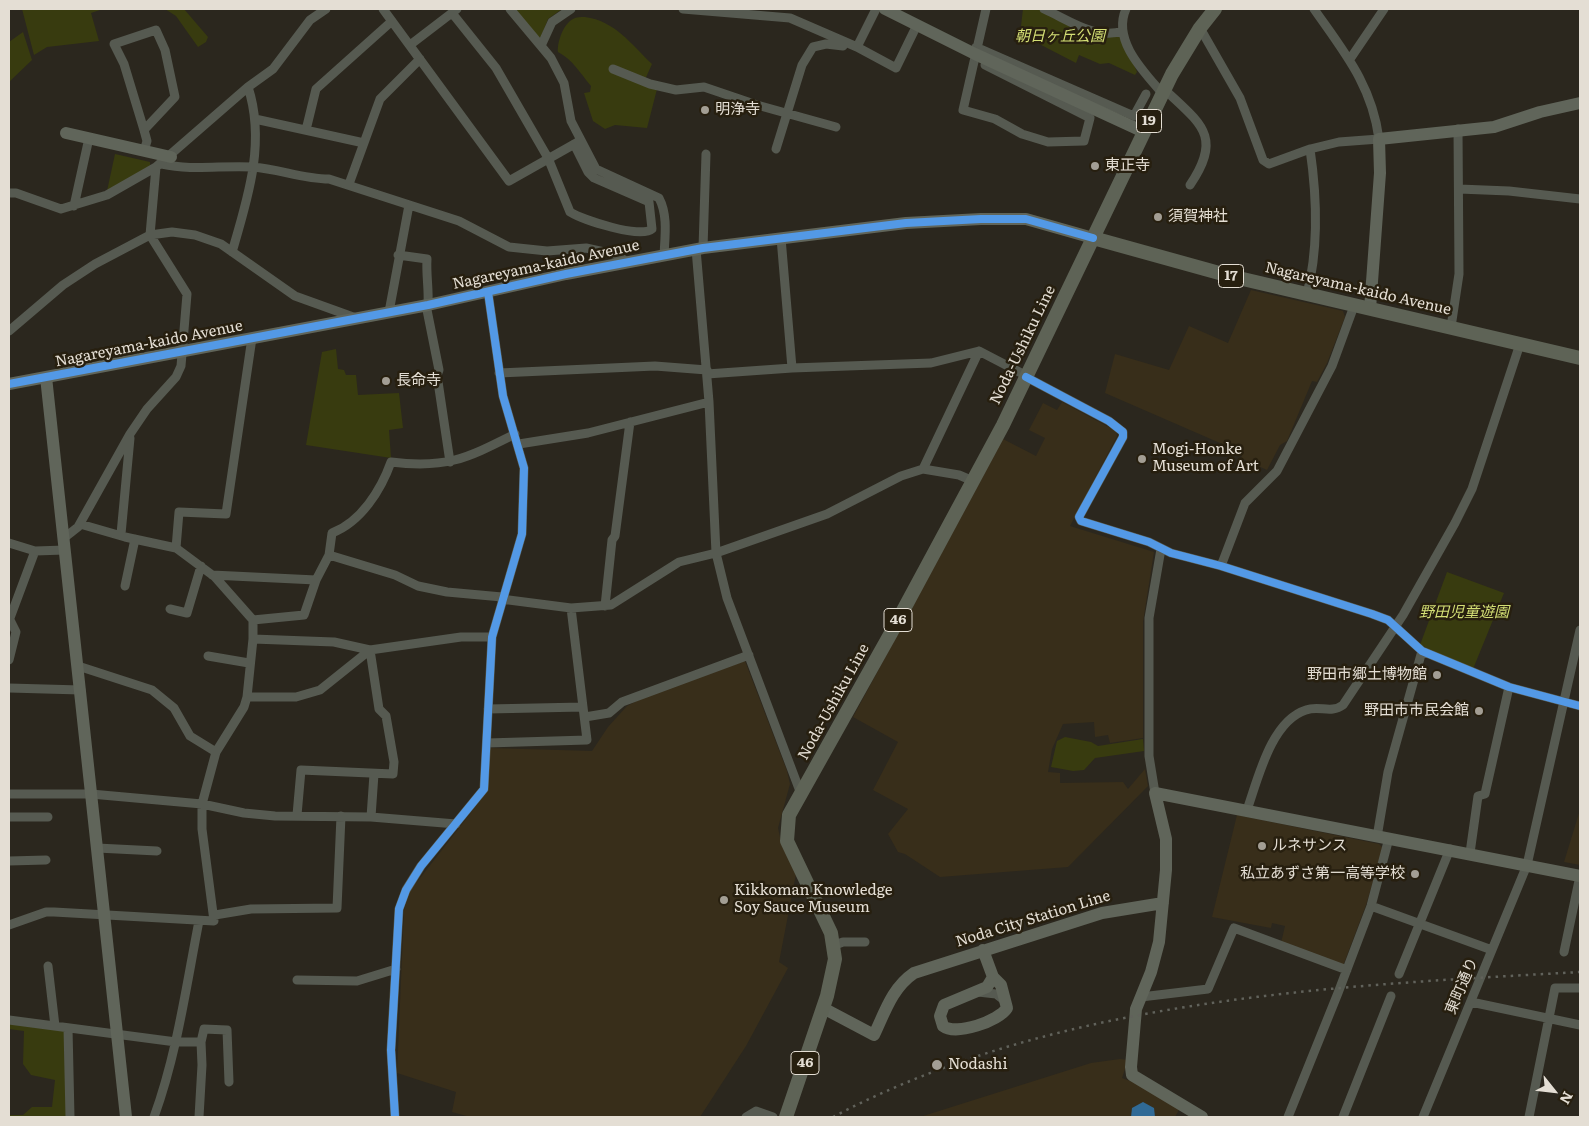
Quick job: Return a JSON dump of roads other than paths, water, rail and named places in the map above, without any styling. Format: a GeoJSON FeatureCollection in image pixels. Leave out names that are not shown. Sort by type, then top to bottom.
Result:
{"type":"FeatureCollection","features":[{"type":"Feature","properties":{"kind":"main road","name":"19"},"geometry":{"type":"LineString","coordinates":[[1093,238],[1163,91],[1200,28],[1215,9]]}},
{"type":"Feature","properties":{"kind":"main road","name":"Nagareyama-kaido Avenue"},"geometry":{"type":"LineString","coordinates":[[1093,238],[1154,256],[1354,306],[1580,358]]}},
{"type":"Feature","properties":{"kind":"main road","name":"Noda-Ushiku Line"},"geometry":{"type":"LineString","coordinates":[[786,1117],[824,1008],[833,974],[835,945],[787,841],[789,815],[973,482],[1093,238]]}},
{"type":"Feature","properties":{"kind":"street"},"geometry":{"type":"LineString","coordinates":[[9,193],[16,193],[61,210],[107,195],[163,163],[248,87],[273,69],[310,20],[326,9]]}},
{"type":"Feature","properties":{"kind":"street"},"geometry":{"type":"LineString","coordinates":[[383,9],[509,181],[577,142]]}},
{"type":"Feature","properties":{"kind":"street"},"geometry":{"type":"LineString","coordinates":[[410,45],[454,11],[496,68],[548,158],[570,212],[577,216],[619,228],[644,233],[650,231],[652,229],[649,202],[594,178],[588,172],[570,121],[564,83],[550,58],[510,9]]}},
{"type":"Feature","properties":{"kind":"street"},"geometry":{"type":"LineString","coordinates":[[541,46],[552,22],[571,9]]}},
{"type":"Feature","properties":{"kind":"street"},"geometry":{"type":"LineString","coordinates":[[683,9],[725,10],[790,18],[854,46],[896,68],[917,25]]}},
{"type":"Feature","properties":{"kind":"street"},"geometry":{"type":"LineString","coordinates":[[854,46],[876,9]]}},
{"type":"Feature","properties":{"kind":"street"},"geometry":{"type":"LineString","coordinates":[[884,9],[975,54],[1144,132]]}},
{"type":"Feature","properties":{"kind":"street"},"geometry":{"type":"LineString","coordinates":[[975,54],[1090,118],[1084,141],[1048,142],[1022,134],[995,119],[963,110],[975,54],[986,9]]}},
{"type":"Feature","properties":{"kind":"street"},"geometry":{"type":"LineString","coordinates":[[1044,9],[1099,34],[1114,34],[1123,31]]}},
{"type":"Feature","properties":{"kind":"street"},"geometry":{"type":"LineString","coordinates":[[1126,9],[1122,19],[1123,31],[1143,73],[1202,128],[1206,138],[1208,146],[1202,166],[1190,184]]}},
{"type":"Feature","properties":{"kind":"street"},"geometry":{"type":"LineString","coordinates":[[1314,9],[1350,58],[1372,106],[1379,139],[1380,173],[1370,309]]}},
{"type":"Feature","properties":{"kind":"street"},"geometry":{"type":"LineString","coordinates":[[1350,58],[1384,9]]}},
{"type":"Feature","properties":{"kind":"street"},"geometry":{"type":"LineString","coordinates":[[306,130],[316,89],[392,21]]}},
{"type":"Feature","properties":{"kind":"street"},"geometry":{"type":"LineString","coordinates":[[1200,28],[1240,98],[1264,160],[1269,164],[1310,149],[1339,142],[1494,126],[1540,112],[1580,103]]}},
{"type":"Feature","properties":{"kind":"street"},"geometry":{"type":"LineString","coordinates":[[144,130],[175,97],[165,50],[156,30],[114,44],[124,64],[144,130],[147,141],[144,151]]}},
{"type":"Feature","properties":{"kind":"street"},"geometry":{"type":"LineString","coordinates":[[776,149],[786,112],[802,66],[813,47],[826,44],[854,46]]}},
{"type":"Feature","properties":{"kind":"street"},"geometry":{"type":"LineString","coordinates":[[975,54],[1134,116],[1146,94]]}},
{"type":"Feature","properties":{"kind":"street"},"geometry":{"type":"LineString","coordinates":[[349,184],[380,99],[420,60]]}},
{"type":"Feature","properties":{"kind":"street"},"geometry":{"type":"LineString","coordinates":[[613,69],[676,90],[704,86],[752,104],[836,127]]}},
{"type":"Feature","properties":{"kind":"street"},"geometry":{"type":"LineString","coordinates":[[232,252],[254,167],[255,119],[248,87]]}},
{"type":"Feature","properties":{"kind":"street"},"geometry":{"type":"LineString","coordinates":[[255,119],[364,143]]}},
{"type":"Feature","properties":{"kind":"street"},"geometry":{"type":"LineString","coordinates":[[1451,327],[1458,274],[1458,129]]}},
{"type":"Feature","properties":{"kind":"street"},"geometry":{"type":"LineString","coordinates":[[66,133],[144,151],[163,163],[177,168],[254,167],[349,184],[459,221],[509,247],[547,251],[586,248],[618,254],[626,262]]}},
{"type":"Feature","properties":{"kind":"street"},"geometry":{"type":"LineString","coordinates":[[74,206],[89,138]]}},
{"type":"Feature","properties":{"kind":"street"},"geometry":{"type":"LineString","coordinates":[[577,142],[600,172],[659,198],[663,206],[665,220],[664,254]]}},
{"type":"Feature","properties":{"kind":"street"},"geometry":{"type":"LineString","coordinates":[[1307,294],[1313,271],[1316,194],[1310,149]]}},
{"type":"Feature","properties":{"kind":"street"},"geometry":{"type":"LineString","coordinates":[[706,154],[699,248],[716,553],[727,598],[801,794]]}},
{"type":"Feature","properties":{"kind":"street"},"geometry":{"type":"LineString","coordinates":[[10,546],[36,551],[65,544],[80,524],[130,434],[148,409],[176,377],[181,366],[184,351],[187,294],[150,235],[163,163]]}},
{"type":"Feature","properties":{"kind":"street"},"geometry":{"type":"LineString","coordinates":[[1459,189],[1509,191],[1580,199]]}},
{"type":"Feature","properties":{"kind":"street"},"geometry":{"type":"LineString","coordinates":[[388,312],[409,205]]}},
{"type":"Feature","properties":{"kind":"street","name":"Nagareyama-kaido Avenue"},"geometry":{"type":"LineString","coordinates":[[9,384],[356,319],[699,248],[906,223],[1004,218],[1042,222],[1093,238]]}},
{"type":"Feature","properties":{"kind":"street"},"geometry":{"type":"LineString","coordinates":[[9,330],[81,272],[150,235],[172,232],[195,235],[221,244],[295,296],[356,319]]}},
{"type":"Feature","properties":{"kind":"street"},"geometry":{"type":"LineString","coordinates":[[781,238],[792,368]]}},
{"type":"Feature","properties":{"kind":"street"},"geometry":{"type":"LineString","coordinates":[[398,255],[427,259],[426,280],[429,287],[427,305],[439,370],[437,375],[450,462]]}},
{"type":"Feature","properties":{"kind":"street"},"geometry":{"type":"LineString","coordinates":[[395,1117],[392,1050],[399,909],[406,890],[421,866],[484,789],[492,637],[522,534],[524,468],[519,444],[503,396],[488,292]]}},
{"type":"Feature","properties":{"kind":"street"},"geometry":{"type":"LineString","coordinates":[[1221,566],[1244,503],[1277,471],[1332,366],[1354,306]]}},
{"type":"Feature","properties":{"kind":"street"},"geometry":{"type":"LineString","coordinates":[[176,548],[180,512],[226,514],[252,338]]}},
{"type":"Feature","properties":{"kind":"street"},"geometry":{"type":"LineString","coordinates":[[1247,810],[1271,744],[1281,730],[1295,714],[1308,709],[1338,709],[1343,705],[1394,627],[1456,523],[1472,489],[1520,344]]}},
{"type":"Feature","properties":{"kind":"street"},"geometry":{"type":"LineString","coordinates":[[923,469],[979,351]]}},
{"type":"Feature","properties":{"kind":"street"},"geometry":{"type":"LineString","coordinates":[[499,373],[655,366],[707,372],[932,363],[979,351],[1109,421],[1123,432],[1123,437],[1080,517],[1081,522],[1149,542],[1161,549],[1372,614],[1388,620],[1422,651],[1509,687],[1580,706]]}},
{"type":"Feature","properties":{"kind":"street"},"geometry":{"type":"LineString","coordinates":[[46,377],[126,1117]]}},
{"type":"Feature","properties":{"kind":"street"},"geometry":{"type":"LineString","coordinates":[[519,444],[588,433],[709,402]]}},
{"type":"Feature","properties":{"kind":"street"},"geometry":{"type":"LineString","coordinates":[[605,606],[612,540],[625,472],[630,422]]}},
{"type":"Feature","properties":{"kind":"street"},"geometry":{"type":"LineString","coordinates":[[121,534],[130,434]]}},
{"type":"Feature","properties":{"kind":"street"},"geometry":{"type":"LineString","coordinates":[[253,620],[304,615],[316,580],[329,555],[332,533],[343,528],[364,510],[386,477],[391,462],[421,465],[450,462],[515,434]]}},
{"type":"Feature","properties":{"kind":"street"},"geometry":{"type":"LineString","coordinates":[[329,555],[395,575],[418,586],[447,592],[571,608],[605,606],[643,586],[669,567],[716,553],[827,514],[900,476],[923,469],[959,475],[973,482]]}},
{"type":"Feature","properties":{"kind":"street"},"geometry":{"type":"LineString","coordinates":[[9,925],[46,912],[214,921],[215,915],[202,829],[202,804],[216,752],[244,707],[247,698],[253,620],[212,575],[176,548],[80,524]]}},
{"type":"Feature","properties":{"kind":"street"},"geometry":{"type":"LineString","coordinates":[[125,586],[135,539]]}},
{"type":"Feature","properties":{"kind":"street"},"geometry":{"type":"LineString","coordinates":[[1161,549],[1149,618],[1149,756],[1155,793],[1166,839],[1166,863],[1159,942],[1136,1009],[1131,1066],[1132,1075],[1202,1117]]}},
{"type":"Feature","properties":{"kind":"street"},"geometry":{"type":"LineString","coordinates":[[9,660],[16,632],[9,618],[36,551]]}},
{"type":"Feature","properties":{"kind":"street"},"geometry":{"type":"LineString","coordinates":[[170,609],[187,613],[201,566]]}},
{"type":"Feature","properties":{"kind":"street"},"geometry":{"type":"LineString","coordinates":[[212,575],[316,580]]}},
{"type":"Feature","properties":{"kind":"street"},"geometry":{"type":"LineString","coordinates":[[487,743],[588,740],[571,608]]}},
{"type":"Feature","properties":{"kind":"street","name":"東町通り"},"geometry":{"type":"LineString","coordinates":[[1423,1117],[1527,865],[1580,630]]}},
{"type":"Feature","properties":{"kind":"street"},"geometry":{"type":"LineString","coordinates":[[253,639],[334,642],[370,650],[461,637],[492,637]]}},
{"type":"Feature","properties":{"kind":"street"},"geometry":{"type":"LineString","coordinates":[[247,698],[296,697],[320,690],[370,650]]}},
{"type":"Feature","properties":{"kind":"street"},"geometry":{"type":"LineString","coordinates":[[297,815],[301,770],[393,774],[394,762],[386,716],[379,709],[370,650]]}},
{"type":"Feature","properties":{"kind":"street"},"geometry":{"type":"LineString","coordinates":[[1288,1117],[1371,906],[1383,838],[1388,772],[1422,651]]}},
{"type":"Feature","properties":{"kind":"street"},"geometry":{"type":"LineString","coordinates":[[488,709],[609,714],[622,702],[749,655]]}},
{"type":"Feature","properties":{"kind":"street"},"geometry":{"type":"LineString","coordinates":[[208,656],[249,662]]}},
{"type":"Feature","properties":{"kind":"street"},"geometry":{"type":"LineString","coordinates":[[78,666],[152,690],[174,708],[190,736],[216,752]]}},
{"type":"Feature","properties":{"kind":"street"},"geometry":{"type":"LineString","coordinates":[[1470,853],[1478,796],[1485,794],[1509,687]]}},
{"type":"Feature","properties":{"kind":"street"},"geometry":{"type":"LineString","coordinates":[[9,688],[81,690]]}},
{"type":"Feature","properties":{"kind":"street"},"geometry":{"type":"LineString","coordinates":[[371,817],[374,774]]}},
{"type":"Feature","properties":{"kind":"street"},"geometry":{"type":"LineString","coordinates":[[1155,793],[1383,838],[1450,849],[1580,876],[1564,952]]}},
{"type":"Feature","properties":{"kind":"street"},"geometry":{"type":"LineString","coordinates":[[9,794],[91,794],[202,804],[244,813],[275,816],[371,817],[456,824]]}},
{"type":"Feature","properties":{"kind":"street"},"geometry":{"type":"LineString","coordinates":[[9,817],[48,816]]}},
{"type":"Feature","properties":{"kind":"street"},"geometry":{"type":"LineString","coordinates":[[215,915],[251,909],[337,908],[341,816]]}},
{"type":"Feature","properties":{"kind":"street"},"geometry":{"type":"LineString","coordinates":[[97,848],[157,851]]}},
{"type":"Feature","properties":{"kind":"street"},"geometry":{"type":"LineString","coordinates":[[1399,974],[1450,849]]}},
{"type":"Feature","properties":{"kind":"street"},"geometry":{"type":"LineString","coordinates":[[9,861],[46,860]]}},
{"type":"Feature","properties":{"kind":"street","name":"Noda City Station Line"},"geometry":{"type":"LineString","coordinates":[[824,1008],[874,1035],[895,990],[914,973],[1102,913],[1163,903]]}},
{"type":"Feature","properties":{"kind":"street"},"geometry":{"type":"LineString","coordinates":[[1371,906],[1492,950]]}},
{"type":"Feature","properties":{"kind":"street"},"geometry":{"type":"LineString","coordinates":[[154,1117],[167,1082],[199,920]]}},
{"type":"Feature","properties":{"kind":"street"},"geometry":{"type":"LineString","coordinates":[[1141,997],[1208,989],[1234,928],[1347,970]]}},
{"type":"Feature","properties":{"kind":"street"},"geometry":{"type":"LineString","coordinates":[[835,945],[843,942],[865,942]]}},
{"type":"Feature","properties":{"kind":"street"},"geometry":{"type":"LineString","coordinates":[[983,950],[992,977],[1001,985],[1007,1008],[999,1017],[956,1031],[943,1026],[940,1016],[944,1005],[987,987],[992,977]]}},
{"type":"Feature","properties":{"kind":"street"},"geometry":{"type":"LineString","coordinates":[[48,966],[55,1026]]}},
{"type":"Feature","properties":{"kind":"street"},"geometry":{"type":"LineString","coordinates":[[297,980],[357,981],[396,970]]}},
{"type":"Feature","properties":{"kind":"street"},"geometry":{"type":"LineString","coordinates":[[1529,1117],[1555,988],[1580,988]]}},
{"type":"Feature","properties":{"kind":"street"},"geometry":{"type":"LineString","coordinates":[[978,992],[996,994],[1007,1003]]}},
{"type":"Feature","properties":{"kind":"street"},"geometry":{"type":"LineString","coordinates":[[1344,1117],[1391,996]]}},
{"type":"Feature","properties":{"kind":"street"},"geometry":{"type":"LineString","coordinates":[[1471,1002],[1580,1025]]}},
{"type":"Feature","properties":{"kind":"street"},"geometry":{"type":"LineString","coordinates":[[9,1020],[176,1042],[201,1042]]}},
{"type":"Feature","properties":{"kind":"street"},"geometry":{"type":"LineString","coordinates":[[68,1028],[70,1117]]}},
{"type":"Feature","properties":{"kind":"street"},"geometry":{"type":"LineString","coordinates":[[199,1117],[201,1042],[204,1029],[227,1030],[229,1082]]}},
{"type":"Feature","properties":{"kind":"street"},"geometry":{"type":"LineString","coordinates":[[746,1117],[756,1112],[773,1117]]}},
{"type":"Feature","properties":{"kind":"water"},"geometry":{"type":"Polygon","coordinates":[[[1143,1102],[1154,1108],[1155,1117],[1131,1117],[1132,1108],[1143,1102]]]}},
{"type":"Feature","properties":{"kind":"railway"},"geometry":{"type":"LineString","coordinates":[[833,1117],[919,1077],[1010,1046],[1103,1023],[1198,1005],[1294,993],[1390,984],[1580,972]]}},
{"type":"Feature","properties":{"kind":"place","name":"明浄寺"},"geometry":{"type":"Point","coordinates":[705,110]}},
{"type":"Feature","properties":{"kind":"place","name":"東正寺"},"geometry":{"type":"Point","coordinates":[1095,166]}},
{"type":"Feature","properties":{"kind":"place","name":"須賀神社"},"geometry":{"type":"Point","coordinates":[1158,217]}},
{"type":"Feature","properties":{"kind":"place","name":"長命寺"},"geometry":{"type":"Point","coordinates":[386,381]}},
{"type":"Feature","properties":{"kind":"place","name":"Mogi-Honke Museum of Art"},"geometry":{"type":"Point","coordinates":[1142,459]}},
{"type":"Feature","properties":{"kind":"place","name":"野田市郷土博物館"},"geometry":{"type":"Point","coordinates":[1437,675]}},
{"type":"Feature","properties":{"kind":"place","name":"野田市市民会館"},"geometry":{"type":"Point","coordinates":[1479,711]}},
{"type":"Feature","properties":{"kind":"place","name":"ルネサンス"},"geometry":{"type":"Point","coordinates":[1262,846]}},
{"type":"Feature","properties":{"kind":"place","name":"私立あずさ第一高等学校"},"geometry":{"type":"Point","coordinates":[1415,874]}},
{"type":"Feature","properties":{"kind":"place","name":"Kikkoman Knowledge Soy Sauce Museum"},"geometry":{"type":"Point","coordinates":[724,900]}},
{"type":"Feature","properties":{"kind":"place","name":"Nodashi"},"geometry":{"type":"Point","coordinates":[937,1065]}},
{"type":"Feature","properties":{"kind":"park label","name":"朝日ヶ丘公園"},"geometry":{"type":"Point","coordinates":[1060,37]}},
{"type":"Feature","properties":{"kind":"park label","name":"野田児童遊園"},"geometry":{"type":"Point","coordinates":[1464,613]}}]}
